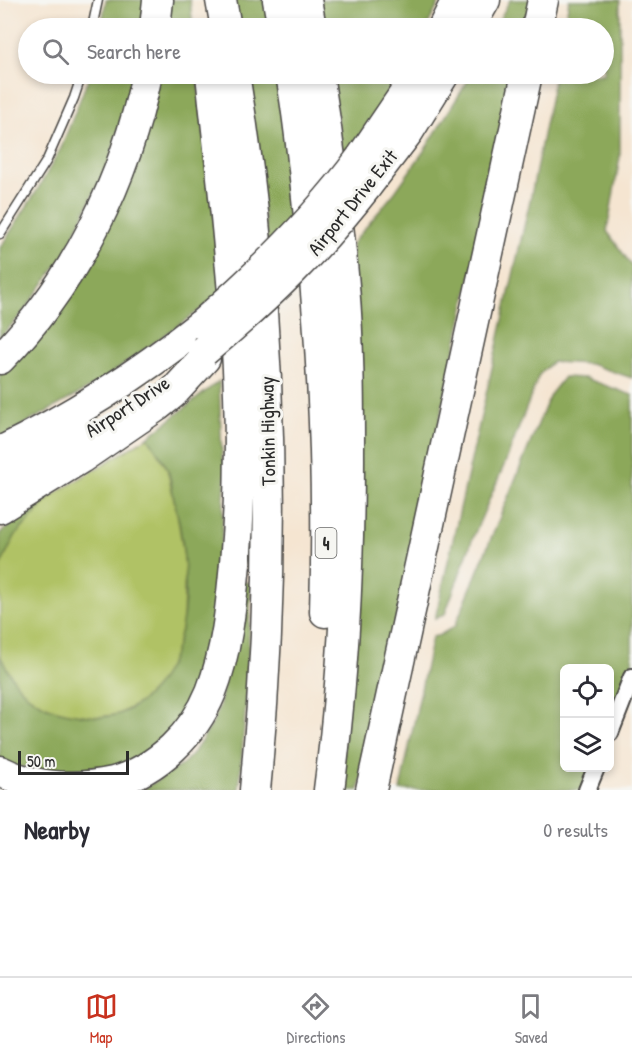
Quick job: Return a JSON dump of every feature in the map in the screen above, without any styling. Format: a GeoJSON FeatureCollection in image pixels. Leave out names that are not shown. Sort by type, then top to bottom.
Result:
{"type":"FeatureCollection","features":[{"type":"Feature","properties":{"kind":"highway"},"geometry":{"type":"LineString","coordinates":[[156,18],[158,0]]}},
{"type":"Feature","properties":{"kind":"highway"},"geometry":{"type":"LineString","coordinates":[[201,0],[204,18]]}},
{"type":"Feature","properties":{"kind":"highway"},"geometry":{"type":"LineString","coordinates":[[221,0],[224,18]]}},
{"type":"Feature","properties":{"kind":"highway"},"geometry":{"type":"LineString","coordinates":[[278,0],[282,18]]}},
{"type":"Feature","properties":{"kind":"highway"},"geometry":{"type":"LineString","coordinates":[[306,0],[309,18]]}},
{"type":"Feature","properties":{"kind":"highway"},"geometry":{"type":"LineString","coordinates":[[539,18],[543,0]]}},
{"type":"Feature","properties":{"kind":"highway"},"geometry":{"type":"LineString","coordinates":[[459,18],[474,9]]}},
{"type":"Feature","properties":{"kind":"highway"},"geometry":{"type":"LineString","coordinates":[[0,359],[45,306],[73,265],[102,210],[123,159],[145,84]]}},
{"type":"Feature","properties":{"kind":"highway"},"geometry":{"type":"LineString","coordinates":[[0,771],[43,786],[73,789],[99,786],[129,778],[174,747],[195,723],[211,692],[222,655],[230,609],[239,516],[238,367],[230,255],[212,84]]}},
{"type":"Feature","properties":{"kind":"highway","name":"Tonkin Highway"},"geometry":{"type":"LineString","coordinates":[[236,84],[258,255],[268,442],[267,625],[255,790]]}},
{"type":"Feature","properties":{"kind":"highway","name":"4"},"geometry":{"type":"LineString","coordinates":[[292,84],[301,141],[317,296],[323,404],[325,610],[312,790]]}},
{"type":"Feature","properties":{"kind":"highway"},"geometry":{"type":"LineString","coordinates":[[320,84],[333,172],[344,286],[349,407],[349,518],[346,587],[329,790]]}},
{"type":"Feature","properties":{"kind":"highway"},"geometry":{"type":"LineString","coordinates":[[0,508],[81,458],[172,394],[242,289],[281,252],[342,183],[411,84]]}},
{"type":"Feature","properties":{"kind":"highway","name":"Airport Drive Exit"},"geometry":{"type":"LineString","coordinates":[[243,318],[332,231],[408,132],[438,84]]}},
{"type":"Feature","properties":{"kind":"highway"},"geometry":{"type":"LineString","coordinates":[[371,790],[525,84]]}},
{"type":"Feature","properties":{"kind":"highway","name":"Airport Drive"},"geometry":{"type":"LineString","coordinates":[[0,478],[74,440],[122,411],[204,344],[243,318]]}},
{"type":"Feature","properties":{"kind":"highway"},"geometry":{"type":"LineString","coordinates":[[0,452],[51,426],[107,393],[169,350],[204,344]]}},
{"type":"Feature","properties":{"kind":"street"},"geometry":{"type":"LineString","coordinates":[[614,721],[632,677]]}},
{"type":"Feature","properties":{"kind":"street"},"geometry":{"type":"LineString","coordinates":[[587,790],[594,772]]}},
{"type":"Feature","properties":{"kind":"lane"},"geometry":{"type":"LineString","coordinates":[[94,18],[98,0]]}},
{"type":"Feature","properties":{"kind":"lane"},"geometry":{"type":"LineString","coordinates":[[0,234],[47,160],[79,84]]}},
{"type":"Feature","properties":{"kind":"green space"},"geometry":{"type":"Polygon","coordinates":[[[106,0],[146,0],[144,18],[103,18],[106,0]]]}},
{"type":"Feature","properties":{"kind":"green space"},"geometry":{"type":"Polygon","coordinates":[[[166,0],[190,0],[192,18],[164,18],[166,0]]]}},
{"type":"Feature","properties":{"kind":"green space"},"geometry":{"type":"Polygon","coordinates":[[[232,0],[266,0],[269,18],[235,18],[232,0]]]}},
{"type":"Feature","properties":{"kind":"green space"},"geometry":{"type":"Polygon","coordinates":[[[319,0],[441,0],[431,18],[322,18],[319,0]]]}},
{"type":"Feature","properties":{"kind":"green space"},"geometry":{"type":"Polygon","coordinates":[[[510,0],[531,0],[527,18],[500,18],[510,0]]]}},
{"type":"Feature","properties":{"kind":"green space"},"geometry":{"type":"Polygon","coordinates":[[[569,0],[620,0],[620,157],[607,231],[632,266],[632,378],[590,364],[552,362],[539,375],[474,535],[445,614],[435,619],[531,196],[553,84],[614,84],[614,18],[566,18],[569,0]]]}},
{"type":"Feature","properties":{"kind":"green space"},"geometry":{"type":"Polygon","coordinates":[[[86,84],[132,84],[110,159],[64,256],[20,316],[0,337],[0,248],[61,148],[86,84]]]}},
{"type":"Feature","properties":{"kind":"green space"},"geometry":{"type":"Polygon","coordinates":[[[152,84],[198,84],[223,290],[204,307],[96,384],[0,438],[0,373],[24,347],[152,84]]]}},
{"type":"Feature","properties":{"kind":"green space"},"geometry":{"type":"Polygon","coordinates":[[[246,84],[279,84],[298,216],[268,247],[246,84]]]}},
{"type":"Feature","properties":{"kind":"green space"},"geometry":{"type":"Polygon","coordinates":[[[332,84],[394,84],[343,162],[332,84]]]}},
{"type":"Feature","properties":{"kind":"green space"},"geometry":{"type":"Polygon","coordinates":[[[466,84],[513,84],[359,790],[343,790],[352,244],[395,192],[426,148],[466,84]]]}},
{"type":"Feature","properties":{"kind":"green space"},"geometry":{"type":"Polygon","coordinates":[[[564,377],[585,378],[632,395],[632,677],[614,723],[614,664],[560,664],[560,772],[594,772],[587,790],[400,790],[432,637],[455,626],[550,395],[564,377]]]}},
{"type":"Feature","properties":{"kind":"green space"},"geometry":{"type":"Polygon","coordinates":[[[219,381],[222,458],[226,467],[220,565],[213,632],[206,668],[190,706],[165,740],[101,778],[0,764],[0,655],[12,677],[35,701],[56,710],[88,716],[113,716],[127,710],[149,694],[164,674],[175,651],[182,627],[185,575],[183,548],[170,475],[148,437],[219,381]]]}},
{"type":"Feature","properties":{"kind":"green space"},"geometry":{"type":"Polygon","coordinates":[[[148,437],[167,468],[185,564],[183,620],[175,655],[160,682],[141,702],[119,714],[95,718],[59,712],[31,699],[9,676],[0,655],[0,567],[15,536],[51,496],[148,437]]]}},
{"type":"Feature","properties":{"kind":"green space"},"geometry":{"type":"Polygon","coordinates":[[[51,496],[15,536],[0,567],[0,533],[51,496]]]}},
{"type":"Feature","properties":{"kind":"green space"},"geometry":{"type":"Polygon","coordinates":[[[242,582],[251,583],[247,689],[239,790],[142,790],[182,765],[194,752],[213,723],[220,704],[242,582]]]}}]}
